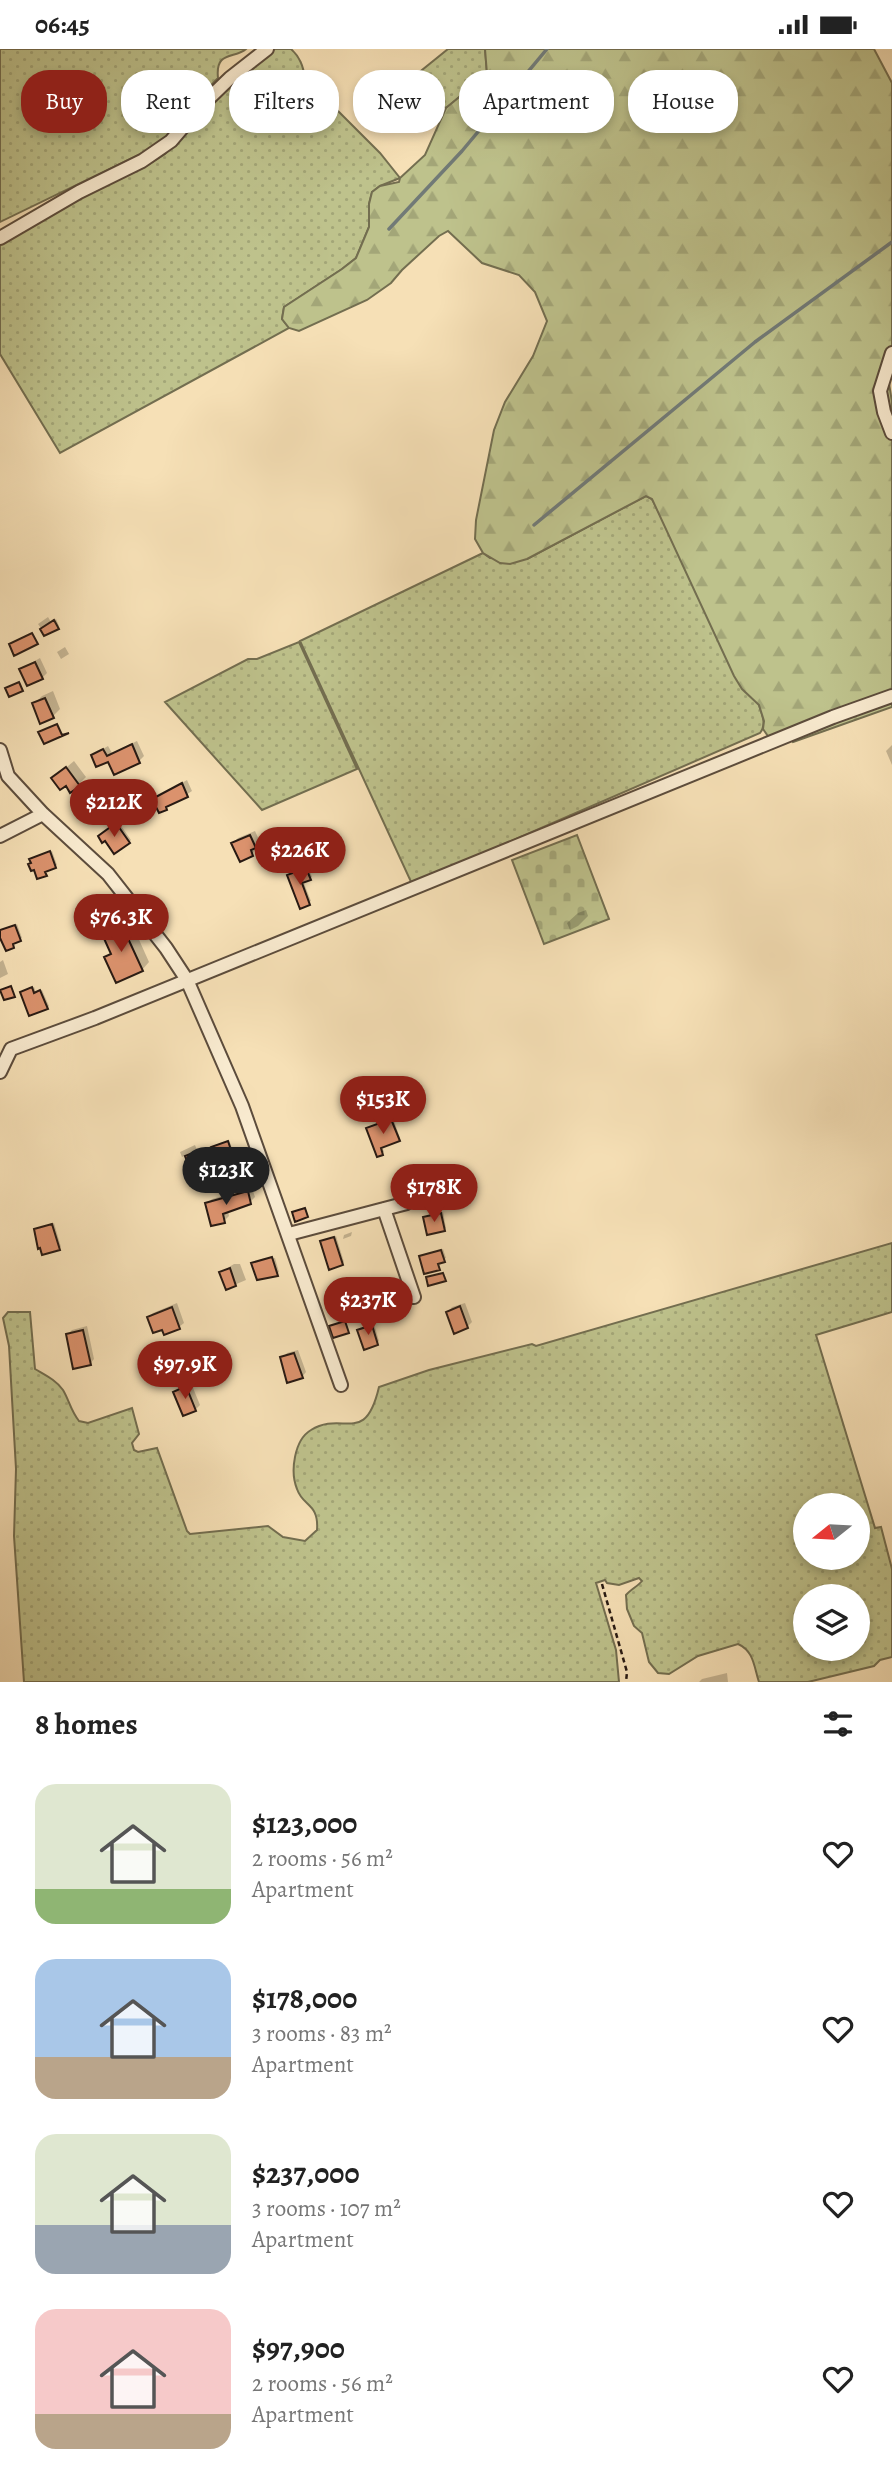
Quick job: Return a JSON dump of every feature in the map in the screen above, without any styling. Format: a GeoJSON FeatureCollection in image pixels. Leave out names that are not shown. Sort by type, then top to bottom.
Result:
{"type":"FeatureCollection","features":[{"type":"Feature","properties":{"kind":"street"},"geometry":{"type":"LineString","coordinates":[[0,238],[162,148],[200,107],[267,49]]}},
{"type":"Feature","properties":{"kind":"street"},"geometry":{"type":"LineString","coordinates":[[892,353],[880,391],[892,433]]}},
{"type":"Feature","properties":{"kind":"street"},"geometry":{"type":"LineString","coordinates":[[0,1073],[6,1049],[95,1018],[833,717],[892,696]]}},
{"type":"Feature","properties":{"kind":"street"},"geometry":{"type":"LineString","coordinates":[[0,750],[8,776],[43,814],[108,874],[166,948],[187,980],[242,1106],[341,1385]]}},
{"type":"Feature","properties":{"kind":"street"},"geometry":{"type":"LineString","coordinates":[[0,836],[43,814]]}},
{"type":"Feature","properties":{"kind":"street"},"geometry":{"type":"LineString","coordinates":[[289,1234],[407,1203]]}},
{"type":"Feature","properties":{"kind":"street"},"geometry":{"type":"LineString","coordinates":[[384,1209],[414,1297]]}},
{"type":"Feature","properties":{"kind":"path"},"geometry":{"type":"LineString","coordinates":[[601,1584],[628,1672],[626,1682]]}},
{"type":"Feature","properties":{"kind":"green space"},"geometry":{"type":"Polygon","coordinates":[[[0,49],[246,49],[223,59],[215,81],[215,70],[121,70],[121,133],[170,133],[151,149],[0,222],[0,49]]]}},
{"type":"Feature","properties":{"kind":"green space"},"geometry":{"type":"Polygon","coordinates":[[[274,49],[291,49],[301,62],[303,70],[248,70],[274,49]]]}},
{"type":"Feature","properties":{"kind":"green space"},"geometry":{"type":"Polygon","coordinates":[[[448,49],[485,49],[487,70],[459,70],[459,97],[446,108],[445,70],[422,70],[448,49]]]}},
{"type":"Feature","properties":{"kind":"green space"},"geometry":{"type":"Polygon","coordinates":[[[485,49],[874,49],[892,83],[892,369],[888,377],[892,402],[892,707],[793,742],[786,733],[770,739],[763,729],[764,721],[759,705],[742,689],[734,676],[652,499],[646,496],[527,559],[510,564],[500,563],[483,553],[475,539],[476,520],[494,430],[505,402],[533,356],[547,321],[535,292],[519,275],[482,263],[448,231],[439,236],[391,283],[367,300],[299,331],[289,328],[282,319],[284,307],[356,258],[369,227],[372,192],[380,186],[399,182],[425,155],[435,133],[445,133],[445,110],[459,97],[459,133],[614,133],[614,70],[487,70],[485,49]]]}},
{"type":"Feature","properties":{"kind":"green space"},"geometry":{"type":"Polygon","coordinates":[[[229,85],[229,133],[339,133],[339,112],[353,126],[353,133],[360,133],[400,178],[372,192],[369,227],[356,258],[284,307],[282,319],[289,328],[60,453],[0,354],[0,242],[75,200],[148,165],[165,154],[185,133],[215,133],[215,97],[229,85]]]}},
{"type":"Feature","properties":{"kind":"green space"},"geometry":{"type":"Polygon","coordinates":[[[646,496],[652,499],[759,705],[763,719],[762,730],[412,884],[300,641],[483,553],[490,558],[527,559],[646,496]]]}},
{"type":"Feature","properties":{"kind":"green space"},"geometry":{"type":"Polygon","coordinates":[[[299,642],[357,769],[262,810],[165,702],[248,659],[257,659],[299,642]]]}},
{"type":"Feature","properties":{"kind":"green space"},"geometry":{"type":"Polygon","coordinates":[[[577,835],[609,919],[544,944],[512,860],[577,835]]]}},
{"type":"Feature","properties":{"kind":"green space"},"geometry":{"type":"Polygon","coordinates":[[[892,1243],[892,1312],[816,1335],[864,1493],[793,1493],[793,1570],[870,1570],[870,1512],[875,1528],[881,1527],[892,1569],[892,1657],[880,1660],[874,1666],[808,1682],[759,1682],[750,1655],[738,1644],[698,1656],[669,1674],[658,1673],[649,1662],[642,1633],[634,1626],[627,1609],[626,1595],[642,1581],[639,1578],[619,1585],[607,1583],[605,1580],[596,1583],[616,1650],[619,1682],[24,1682],[14,1536],[16,1469],[9,1346],[3,1318],[8,1312],[30,1312],[35,1369],[60,1386],[79,1421],[88,1423],[132,1408],[139,1434],[132,1443],[134,1450],[138,1452],[157,1448],[190,1534],[268,1526],[283,1537],[305,1541],[317,1530],[317,1521],[295,1482],[295,1457],[305,1435],[323,1425],[360,1422],[373,1405],[379,1387],[429,1370],[532,1344],[536,1346],[892,1243]]]}},
{"type":"Feature","properties":{"kind":"building"},"geometry":{"type":"Polygon","coordinates":[[[54,620],[59,629],[44,636],[40,629],[54,620]]]}},
{"type":"Feature","properties":{"kind":"building"},"geometry":{"type":"Polygon","coordinates":[[[32,633],[38,644],[14,656],[9,644],[32,633]]]}},
{"type":"Feature","properties":{"kind":"building"},"geometry":{"type":"Polygon","coordinates":[[[35,662],[43,679],[27,686],[19,669],[35,662]]]}},
{"type":"Feature","properties":{"kind":"building"},"geometry":{"type":"Polygon","coordinates":[[[19,682],[23,691],[9,697],[5,688],[19,682]]]}},
{"type":"Feature","properties":{"kind":"building"},"geometry":{"type":"Polygon","coordinates":[[[45,698],[54,718],[40,724],[32,703],[45,698]]]}},
{"type":"Feature","properties":{"kind":"building"},"geometry":{"type":"Polygon","coordinates":[[[57,724],[62,735],[69,733],[44,744],[38,732],[57,724]]]}},
{"type":"Feature","properties":{"kind":"building"},"geometry":{"type":"Polygon","coordinates":[[[132,744],[140,763],[114,775],[108,762],[96,767],[91,755],[103,749],[107,756],[132,744]]]}},
{"type":"Feature","properties":{"kind":"building"},"geometry":{"type":"Polygon","coordinates":[[[66,767],[80,786],[70,793],[66,786],[60,790],[51,778],[66,767]]]}},
{"type":"Feature","properties":{"kind":"building"},"geometry":{"type":"Polygon","coordinates":[[[182,783],[188,797],[159,813],[152,799],[182,783]]]}},
{"type":"Feature","properties":{"kind":"building"},"geometry":{"type":"Polygon","coordinates":[[[116,823],[130,843],[114,854],[98,836],[116,823]]]}},
{"type":"Feature","properties":{"kind":"building"},"geometry":{"type":"Polygon","coordinates":[[[250,835],[256,848],[251,850],[253,856],[240,862],[231,843],[250,835]]]}},
{"type":"Feature","properties":{"kind":"building"},"geometry":{"type":"Polygon","coordinates":[[[50,851],[56,868],[45,872],[47,876],[37,879],[28,864],[31,863],[29,859],[50,851]]]}},
{"type":"Feature","properties":{"kind":"building"},"geometry":{"type":"Polygon","coordinates":[[[306,868],[311,880],[302,883],[310,905],[300,909],[287,875],[306,868]]]}},
{"type":"Feature","properties":{"kind":"building"},"geometry":{"type":"Polygon","coordinates":[[[120,921],[143,971],[116,983],[104,957],[111,954],[102,934],[114,929],[112,925],[120,921]]]}},
{"type":"Feature","properties":{"kind":"building"},"geometry":{"type":"Polygon","coordinates":[[[15,925],[21,941],[6,951],[0,938],[0,930],[15,925]]]}},
{"type":"Feature","properties":{"kind":"building"},"geometry":{"type":"Polygon","coordinates":[[[11,986],[15,997],[4,1000],[0,990],[11,986]]]}},
{"type":"Feature","properties":{"kind":"building"},"geometry":{"type":"Polygon","coordinates":[[[32,987],[34,993],[40,990],[48,1009],[29,1016],[20,992],[32,987]]]}},
{"type":"Feature","properties":{"kind":"building"},"geometry":{"type":"Polygon","coordinates":[[[391,1119],[400,1141],[381,1148],[383,1155],[377,1157],[366,1128],[391,1119]]]}},
{"type":"Feature","properties":{"kind":"building"},"geometry":{"type":"Polygon","coordinates":[[[228,1141],[234,1159],[213,1166],[209,1156],[214,1154],[211,1147],[228,1141]]]}},
{"type":"Feature","properties":{"kind":"building"},"geometry":{"type":"Polygon","coordinates":[[[195,1152],[201,1169],[191,1172],[185,1156],[195,1152]]]}},
{"type":"Feature","properties":{"kind":"building"},"geometry":{"type":"Polygon","coordinates":[[[248,1191],[251,1204],[223,1214],[225,1223],[211,1226],[205,1203],[248,1191]]]}},
{"type":"Feature","properties":{"kind":"building"},"geometry":{"type":"Polygon","coordinates":[[[305,1208],[308,1217],[295,1222],[292,1212],[305,1208]]]}},
{"type":"Feature","properties":{"kind":"building"},"geometry":{"type":"Polygon","coordinates":[[[441,1213],[445,1231],[427,1235],[423,1217],[441,1213]]]}},
{"type":"Feature","properties":{"kind":"building"},"geometry":{"type":"Polygon","coordinates":[[[52,1224],[60,1250],[42,1255],[34,1229],[52,1224]]]}},
{"type":"Feature","properties":{"kind":"building"},"geometry":{"type":"Polygon","coordinates":[[[334,1237],[343,1265],[329,1270],[320,1241],[334,1237]]]}},
{"type":"Feature","properties":{"kind":"building"},"geometry":{"type":"Polygon","coordinates":[[[441,1250],[445,1262],[438,1264],[440,1270],[424,1274],[419,1256],[441,1250]]]}},
{"type":"Feature","properties":{"kind":"building"},"geometry":{"type":"Polygon","coordinates":[[[272,1257],[278,1276],[257,1280],[251,1263],[272,1257]]]}},
{"type":"Feature","properties":{"kind":"building"},"geometry":{"type":"Polygon","coordinates":[[[230,1268],[236,1286],[226,1290],[219,1272],[230,1268]]]}},
{"type":"Feature","properties":{"kind":"building"},"geometry":{"type":"Polygon","coordinates":[[[443,1273],[446,1281],[428,1286],[426,1277],[443,1273]]]}},
{"type":"Feature","properties":{"kind":"building"},"geometry":{"type":"Polygon","coordinates":[[[353,1280],[358,1297],[341,1303],[336,1286],[353,1280]]]}},
{"type":"Feature","properties":{"kind":"building"},"geometry":{"type":"Polygon","coordinates":[[[460,1306],[468,1328],[454,1334],[446,1312],[460,1306]]]}},
{"type":"Feature","properties":{"kind":"building"},"geometry":{"type":"Polygon","coordinates":[[[172,1307],[180,1329],[164,1335],[162,1330],[153,1333],[147,1317],[172,1307]]]}},
{"type":"Feature","properties":{"kind":"building"},"geometry":{"type":"Polygon","coordinates":[[[345,1321],[349,1333],[333,1338],[329,1326],[345,1321]]]}},
{"type":"Feature","properties":{"kind":"building"},"geometry":{"type":"Polygon","coordinates":[[[372,1325],[378,1345],[364,1350],[357,1330],[372,1325]]]}},
{"type":"Feature","properties":{"kind":"building"},"geometry":{"type":"Polygon","coordinates":[[[83,1330],[91,1365],[73,1369],[66,1334],[83,1330]]]}},
{"type":"Feature","properties":{"kind":"building"},"geometry":{"type":"Polygon","coordinates":[[[187,1349],[192,1360],[173,1367],[175,1371],[160,1376],[155,1360],[187,1349]]]}},
{"type":"Feature","properties":{"kind":"building"},"geometry":{"type":"Polygon","coordinates":[[[294,1353],[303,1378],[287,1383],[280,1357],[294,1353]]]}},
{"type":"Feature","properties":{"kind":"building"},"geometry":{"type":"Polygon","coordinates":[[[186,1386],[196,1411],[183,1416],[173,1392],[186,1386]]]}},
{"type":"Feature","properties":{"kind":"waterway"},"geometry":{"type":"LineString","coordinates":[[389,229],[462,151],[547,49]]}},
{"type":"Feature","properties":{"kind":"waterway"},"geometry":{"type":"LineString","coordinates":[[534,525],[755,342],[892,242]]}}]}
